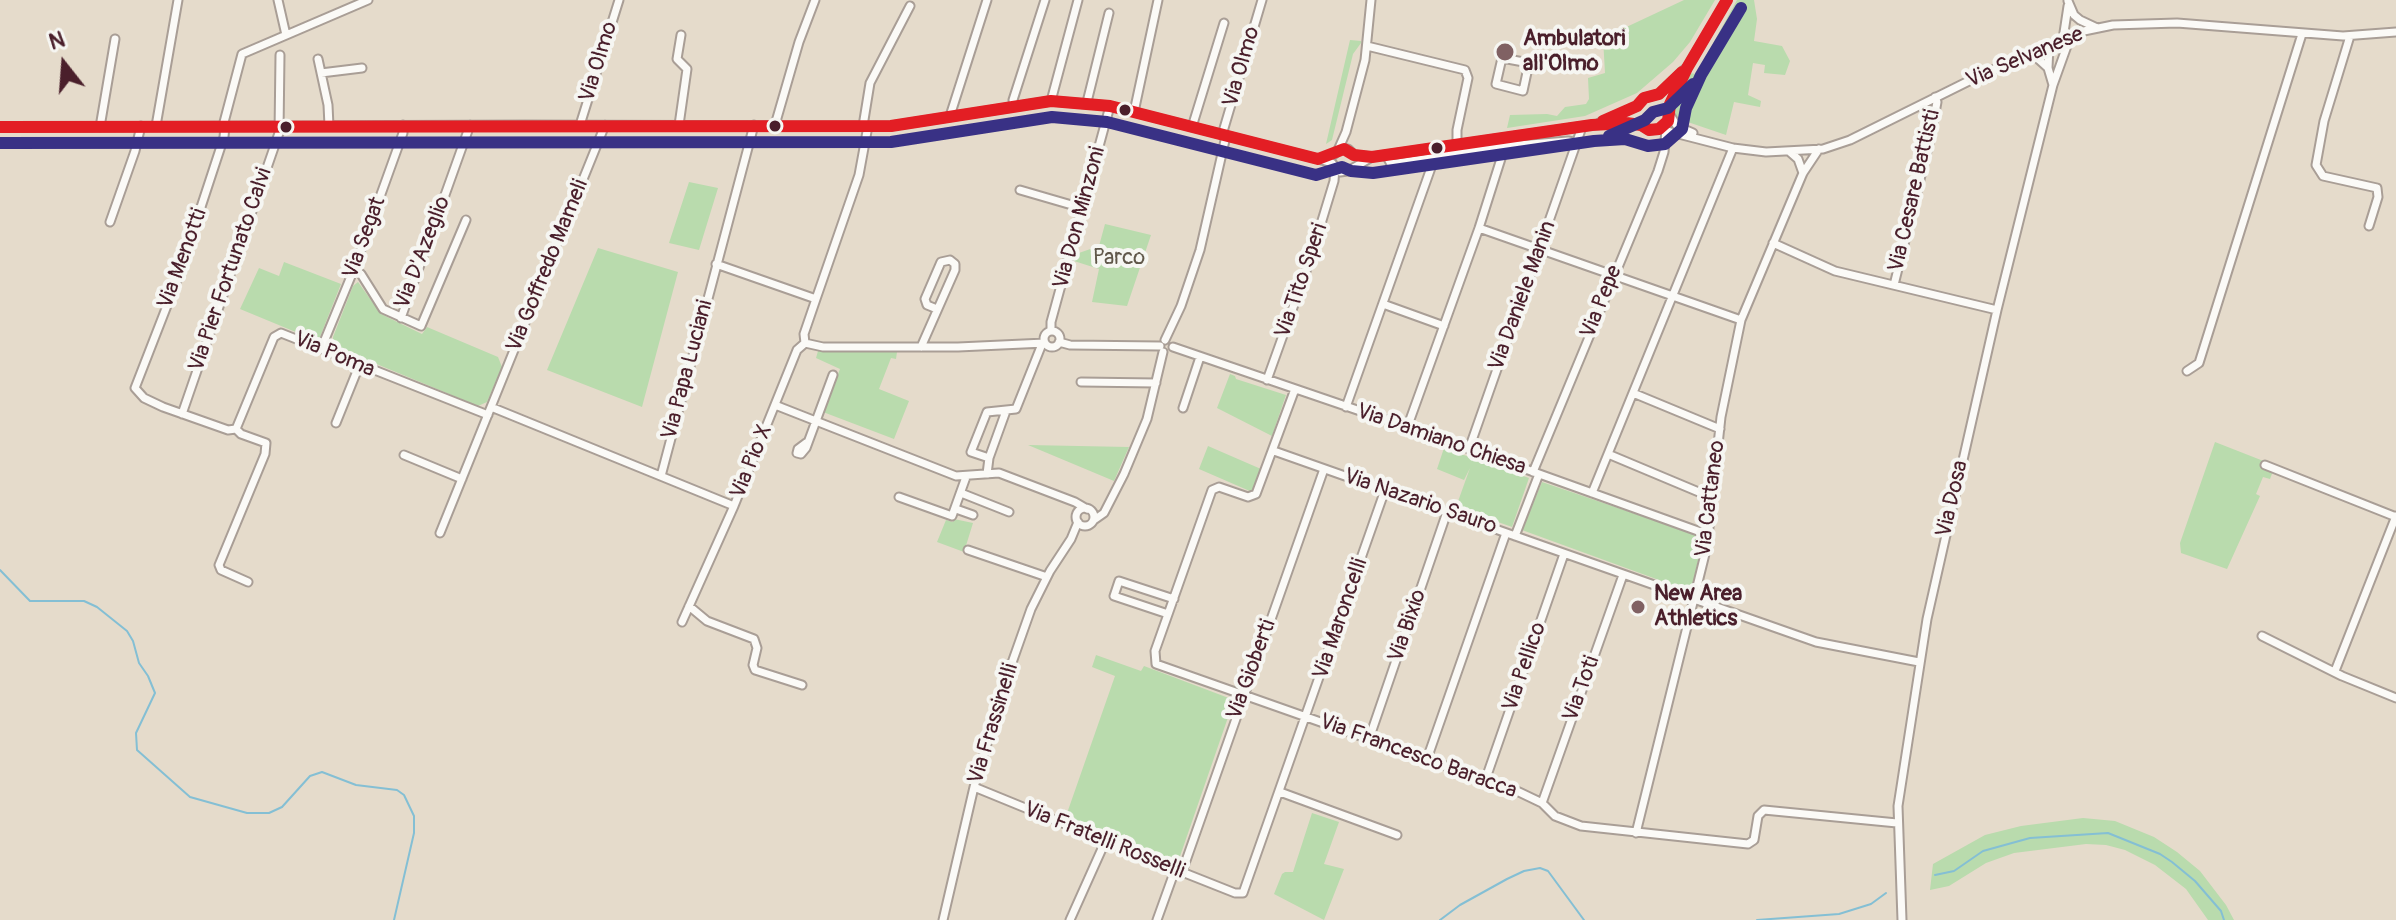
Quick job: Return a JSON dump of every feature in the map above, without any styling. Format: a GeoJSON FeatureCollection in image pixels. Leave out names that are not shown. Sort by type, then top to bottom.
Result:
{"type":"FeatureCollection","features":[{"type":"Feature","properties":{"kind":"street"},"geometry":{"type":"LineString","coordinates":[[156,126],[178,0]]}},
{"type":"Feature","properties":{"kind":"street"},"geometry":{"type":"LineString","coordinates":[[278,0],[286,35],[368,0]]}},
{"type":"Feature","properties":{"kind":"street","name":"Via Olmo"},"geometry":{"type":"LineString","coordinates":[[580,125],[619,0]]}},
{"type":"Feature","properties":{"kind":"street"},"geometry":{"type":"LineString","coordinates":[[775,125],[794,56],[815,0]]}},
{"type":"Feature","properties":{"kind":"street"},"geometry":{"type":"LineString","coordinates":[[950,116],[987,0]]}},
{"type":"Feature","properties":{"kind":"street"},"geometry":{"type":"LineString","coordinates":[[1014,106],[1013,100],[1045,0]]}},
{"type":"Feature","properties":{"kind":"street"},"geometry":{"type":"LineString","coordinates":[[1051,101],[1078,0]]}},
{"type":"Feature","properties":{"kind":"street"},"geometry":{"type":"LineString","coordinates":[[1134,112],[1158,0]]}},
{"type":"Feature","properties":{"kind":"street","name":"Via Olmo"},"geometry":{"type":"LineString","coordinates":[[1224,135],[1262,0]]}},
{"type":"Feature","properties":{"kind":"street"},"geometry":{"type":"LineString","coordinates":[[1371,0],[1367,46],[1346,132],[1335,159],[1340,172],[1372,157],[1457,145],[1578,143]]}},
{"type":"Feature","properties":{"kind":"street"},"geometry":{"type":"LineString","coordinates":[[1386,155],[1391,164],[1592,125],[1620,123],[1662,130],[1687,68],[1727,0]]}},
{"type":"Feature","properties":{"kind":"street"},"geometry":{"type":"LineString","coordinates":[[2068,1],[2074,15],[2098,28]]}},
{"type":"Feature","properties":{"kind":"street"},"geometry":{"type":"LineString","coordinates":[[2063,39],[2068,1]]}},
{"type":"Feature","properties":{"kind":"street"},"geometry":{"type":"LineString","coordinates":[[716,264],[816,300],[859,175],[870,83],[910,6]]}},
{"type":"Feature","properties":{"kind":"street"},"geometry":{"type":"LineString","coordinates":[[1087,102],[1109,13]]}},
{"type":"Feature","properties":{"kind":"street","name":"Via Olmo"},"geometry":{"type":"LineString","coordinates":[[1192,127],[1224,23]]}},
{"type":"Feature","properties":{"kind":"street","name":"Via Selvanese"},"geometry":{"type":"LineString","coordinates":[[1662,130],[1733,148],[1790,152],[1819,149],[1850,140],[2027,54],[2079,32],[2098,28],[2138,23],[2177,23],[2350,36],[2396,32]]}},
{"type":"Feature","properties":{"kind":"street","name":"Via Dosa"},"geometry":{"type":"LineString","coordinates":[[1902,920],[1897,823],[1901,782],[1937,567],[2053,85],[2068,42],[2079,32]]}},
{"type":"Feature","properties":{"kind":"street"},"geometry":{"type":"LineString","coordinates":[[2187,371],[2199,363],[2302,34]]}},
{"type":"Feature","properties":{"kind":"street","name":"Via Menotti"},"geometry":{"type":"LineString","coordinates":[[182,414],[144,398],[136,390],[136,384],[205,198],[242,54],[286,35]]}},
{"type":"Feature","properties":{"kind":"street"},"geometry":{"type":"LineString","coordinates":[[679,125],[687,69],[677,59],[681,35]]}},
{"type":"Feature","properties":{"kind":"street"},"geometry":{"type":"LineString","coordinates":[[2350,36],[2324,121],[2316,165],[2323,176],[2377,188],[2378,197],[2369,226]]}},
{"type":"Feature","properties":{"kind":"street"},"geometry":{"type":"LineString","coordinates":[[100,127],[115,39]]}},
{"type":"Feature","properties":{"kind":"street"},"geometry":{"type":"LineString","coordinates":[[2049,45],[2058,55],[2060,66]]}},
{"type":"Feature","properties":{"kind":"street"},"geometry":{"type":"LineString","coordinates":[[2049,45],[2048,68],[2053,85]]}},
{"type":"Feature","properties":{"kind":"street"},"geometry":{"type":"LineString","coordinates":[[1367,46],[1465,70],[1468,78],[1457,130],[1457,145]]}},
{"type":"Feature","properties":{"kind":"street"},"geometry":{"type":"LineString","coordinates":[[2027,54],[2048,68]]}},
{"type":"Feature","properties":{"kind":"street"},"geometry":{"type":"LineString","coordinates":[[280,55],[280,126]]}},
{"type":"Feature","properties":{"kind":"street"},"geometry":{"type":"LineString","coordinates":[[1502,58],[1529,63],[1523,91],[1496,84],[1502,58]]}},
{"type":"Feature","properties":{"kind":"street"},"geometry":{"type":"LineString","coordinates":[[318,59],[329,126]]}},
{"type":"Feature","properties":{"kind":"street"},"geometry":{"type":"LineString","coordinates":[[321,73],[362,68]]}},
{"type":"Feature","properties":{"kind":"street"},"geometry":{"type":"LineString","coordinates":[[1592,125],[1637,106],[1644,98],[1655,96],[1687,68]]}},
{"type":"Feature","properties":{"kind":"street"},"geometry":{"type":"LineString","coordinates":[[1655,96],[1664,100],[1669,112]]}},
{"type":"Feature","properties":{"kind":"street","name":"Via Cesare Battisti"},"geometry":{"type":"LineString","coordinates":[[1894,285],[1931,135],[1937,102],[1935,97]]}},
{"type":"Feature","properties":{"kind":"street","name":"Via Olmo"},"geometry":{"type":"LineString","coordinates":[[0,127],[891,126],[1051,101],[1110,106],[1318,159],[1335,159]]}},
{"type":"Feature","properties":{"kind":"street","name":"Via Don Minzoni"},"geometry":{"type":"LineString","coordinates":[[1051,331],[1110,106]]}},
{"type":"Feature","properties":{"kind":"street"},"geometry":{"type":"LineString","coordinates":[[1637,106],[1636,116],[1641,125]]}},
{"type":"Feature","properties":{"kind":"street","name":"Via Selvanese"},"geometry":{"type":"LineString","coordinates":[[1669,112],[1677,126],[1717,143]]}},
{"type":"Feature","properties":{"kind":"street","name":"Via Segat"},"geometry":{"type":"LineString","coordinates":[[321,349],[354,269],[403,133],[403,125]]}},
{"type":"Feature","properties":{"kind":"street","name":"Via D'Azeglio"},"geometry":{"type":"LineString","coordinates":[[354,269],[361,274],[383,309],[401,318],[470,125]]}},
{"type":"Feature","properties":{"kind":"street","name":"Via Goffredo Mameli"},"geometry":{"type":"LineString","coordinates":[[440,533],[605,125]]}},
{"type":"Feature","properties":{"kind":"street","name":"Via Papa Luciani"},"geometry":{"type":"LineString","coordinates":[[661,476],[716,264],[750,150],[754,125]]}},
{"type":"Feature","properties":{"kind":"street"},"geometry":{"type":"LineString","coordinates":[[110,222],[141,126]]}},
{"type":"Feature","properties":{"kind":"street","name":"Via Pier Fortunato Calvi"},"geometry":{"type":"LineString","coordinates":[[182,414],[280,126]]}},
{"type":"Feature","properties":{"kind":"street","name":"Via Daniele Manin"},"geometry":{"type":"LineString","coordinates":[[1469,449],[1582,127]]}},
{"type":"Feature","properties":{"kind":"street","name":"Via Pepe"},"geometry":{"type":"LineString","coordinates":[[1515,536],[1536,473],[1613,275],[1658,171],[1664,152],[1662,130]]}},
{"type":"Feature","properties":{"kind":"street"},"geometry":{"type":"LineString","coordinates":[[1334,181],[1351,168],[1353,153],[1346,132]]}},
{"type":"Feature","properties":{"kind":"street"},"geometry":{"type":"LineString","coordinates":[[775,405],[956,476],[999,473],[1075,502],[1091,513],[1104,513],[1147,419],[1165,350],[1200,250],[1224,135]]}},
{"type":"Feature","properties":{"kind":"street"},"geometry":{"type":"LineString","coordinates":[[1407,428],[1479,228],[1504,143]]}},
{"type":"Feature","properties":{"kind":"street"},"geometry":{"type":"LineString","coordinates":[[1592,493],[1733,148]]}},
{"type":"Feature","properties":{"kind":"street"},"geometry":{"type":"LineString","coordinates":[[1335,159],[1344,149],[1372,157]]}},
{"type":"Feature","properties":{"kind":"street","name":"Via Cattaneo"},"geometry":{"type":"LineString","coordinates":[[1803,173],[1819,149]]}},
{"type":"Feature","properties":{"kind":"street","name":"Via Cattaneo"},"geometry":{"type":"LineString","coordinates":[[1636,833],[1709,535],[1720,429],[1741,320],[1803,173],[1808,151]]}},
{"type":"Feature","properties":{"kind":"street"},"geometry":{"type":"LineString","coordinates":[[1790,152],[1798,159],[1803,173]]}},
{"type":"Feature","properties":{"kind":"street"},"geometry":{"type":"LineString","coordinates":[[1346,407],[1432,158]]}},
{"type":"Feature","properties":{"kind":"street","name":"Via Tito Speri"},"geometry":{"type":"LineString","coordinates":[[1267,380],[1310,260],[1334,181],[1335,159]]}},
{"type":"Feature","properties":{"kind":"street"},"geometry":{"type":"LineString","coordinates":[[1020,190],[1082,208]]}},
{"type":"Feature","properties":{"kind":"street"},"geometry":{"type":"LineString","coordinates":[[401,318],[418,327],[423,324],[466,220]]}},
{"type":"Feature","properties":{"kind":"street"},"geometry":{"type":"LineString","coordinates":[[1479,228],[1741,320]]}},
{"type":"Feature","properties":{"kind":"street","name":"Via Cesare Battisti"},"geometry":{"type":"LineString","coordinates":[[1773,243],[1835,271],[1997,310]]}},
{"type":"Feature","properties":{"kind":"street"},"geometry":{"type":"LineString","coordinates":[[921,347],[955,270],[955,264],[950,260],[941,262],[925,299],[927,305],[937,309]]}},
{"type":"Feature","properties":{"kind":"street","name":"Via Pio X"},"geometry":{"type":"LineString","coordinates":[[682,622],[734,506],[797,350],[805,343],[804,334],[816,300]]}},
{"type":"Feature","properties":{"kind":"street"},"geometry":{"type":"LineString","coordinates":[[1383,304],[1444,326]]}},
{"type":"Feature","properties":{"kind":"street"},"geometry":{"type":"LineString","coordinates":[[989,458],[971,452],[987,412],[1016,409],[1045,334],[1051,331],[1059,335],[1059,342]]}},
{"type":"Feature","properties":{"kind":"street","name":"Via Poma"},"geometry":{"type":"LineString","coordinates":[[236,429],[274,337],[281,333],[359,366],[489,411],[734,506]]}},
{"type":"Feature","properties":{"kind":"street","name":"Via Damiano Chiesa"},"geometry":{"type":"LineString","coordinates":[[805,343],[823,347],[1044,343],[1053,348],[1059,342],[1165,350],[1200,357],[1709,535]]}},
{"type":"Feature","properties":{"kind":"street"},"geometry":{"type":"LineString","coordinates":[[1183,408],[1200,357]]}},
{"type":"Feature","properties":{"kind":"street"},"geometry":{"type":"LineString","coordinates":[[336,423],[359,366]]}},
{"type":"Feature","properties":{"kind":"street"},"geometry":{"type":"LineString","coordinates":[[806,443],[833,375]]}},
{"type":"Feature","properties":{"kind":"street"},"geometry":{"type":"LineString","coordinates":[[1081,382],[1156,383]]}},
{"type":"Feature","properties":{"kind":"street"},"geometry":{"type":"LineString","coordinates":[[1243,695],[1155,662],[1155,651],[1212,490],[1219,487],[1253,496],[1274,451],[1295,389]]}},
{"type":"Feature","properties":{"kind":"street"},"geometry":{"type":"LineString","coordinates":[[1633,393],[1720,429]]}},
{"type":"Feature","properties":{"kind":"street"},"geometry":{"type":"LineString","coordinates":[[987,474],[989,458],[1006,411]]}},
{"type":"Feature","properties":{"kind":"street"},"geometry":{"type":"LineString","coordinates":[[182,414],[228,430],[236,429],[267,445],[219,565],[221,570],[248,582]]}},
{"type":"Feature","properties":{"kind":"street","name":"Via Nazario Sauro"},"geometry":{"type":"LineString","coordinates":[[1274,451],[1816,642],[1919,662]]}},
{"type":"Feature","properties":{"kind":"street"},"geometry":{"type":"LineString","coordinates":[[1608,454],[1713,498]]}},
{"type":"Feature","properties":{"kind":"street"},"geometry":{"type":"LineString","coordinates":[[404,455],[462,479]]}},
{"type":"Feature","properties":{"kind":"street"},"geometry":{"type":"LineString","coordinates":[[2265,465],[2396,516],[2335,671]]}},
{"type":"Feature","properties":{"kind":"street","name":"Via Gioberti"},"geometry":{"type":"LineString","coordinates":[[1157,920],[1178,871],[1324,469]]}},
{"type":"Feature","properties":{"kind":"street"},"geometry":{"type":"LineString","coordinates":[[899,497],[950,517],[956,509],[966,477]]}},
{"type":"Feature","properties":{"kind":"street","name":"Via Maroncelli"},"geometry":{"type":"LineString","coordinates":[[1235,893],[1245,891],[1385,490]]}},
{"type":"Feature","properties":{"kind":"street"},"geometry":{"type":"LineString","coordinates":[[961,493],[1009,512]]}},
{"type":"Feature","properties":{"kind":"street"},"geometry":{"type":"LineString","coordinates":[[1058,497],[1080,521]]}},
{"type":"Feature","properties":{"kind":"street"},"geometry":{"type":"LineString","coordinates":[[956,509],[973,515]]}},
{"type":"Feature","properties":{"kind":"street","name":"Via Bixio"},"geometry":{"type":"LineString","coordinates":[[1369,739],[1447,512]]}},
{"type":"Feature","properties":{"kind":"street"},"geometry":{"type":"LineString","coordinates":[[1080,521],[1091,513]]}},
{"type":"Feature","properties":{"kind":"street"},"geometry":{"type":"LineString","coordinates":[[1080,521],[1091,513]]}},
{"type":"Feature","properties":{"kind":"street","name":"Via Frassinelli"},"geometry":{"type":"LineString","coordinates":[[943,920],[974,787],[1008,674],[1031,609],[1080,521]]}},
{"type":"Feature","properties":{"kind":"street"},"geometry":{"type":"LineString","coordinates":[[1427,759],[1506,533]]}},
{"type":"Feature","properties":{"kind":"street"},"geometry":{"type":"LineString","coordinates":[[968,550],[1047,577]]}},
{"type":"Feature","properties":{"kind":"street","name":"Via Pellico"},"geometry":{"type":"LineString","coordinates":[[1485,781],[1564,554]]}},
{"type":"Feature","properties":{"kind":"street","name":"Via Toti"},"geometry":{"type":"LineString","coordinates":[[1542,803],[1623,575]]}},
{"type":"Feature","properties":{"kind":"street"},"geometry":{"type":"LineString","coordinates":[[1168,614],[1114,596],[1119,581],[1174,599]]}},
{"type":"Feature","properties":{"kind":"street"},"geometry":{"type":"LineString","coordinates":[[689,606],[707,621],[754,639],[757,648],[753,665],[755,670],[802,685]]}},
{"type":"Feature","properties":{"kind":"street"},"geometry":{"type":"LineString","coordinates":[[2262,636],[2396,698]]}},
{"type":"Feature","properties":{"kind":"street","name":"Via Francesco Baracca"},"geometry":{"type":"LineString","coordinates":[[1243,695],[1542,803],[1555,816],[1581,826],[1748,844],[1754,840],[1759,813],[1766,810],[1897,823]]}},
{"type":"Feature","properties":{"kind":"street","name":"Via Fratelli Rosselli"},"geometry":{"type":"LineString","coordinates":[[974,787],[1235,893]]}},
{"type":"Feature","properties":{"kind":"street"},"geometry":{"type":"LineString","coordinates":[[1280,792],[1397,835]]}},
{"type":"Feature","properties":{"kind":"street"},"geometry":{"type":"LineString","coordinates":[[1070,920],[1105,842]]}},
{"type":"Feature","properties":{"kind":"green space"},"geometry":{"type":"Polygon","coordinates":[[[1684,0],[1715,0],[1690,42],[1673,62],[1637,93],[1585,116],[1507,128],[1510,115],[1557,116],[1565,107],[1586,104],[1589,99],[1588,78],[1605,73],[1603,38],[1684,0]]]}},
{"type":"Feature","properties":{"kind":"green space"},"geometry":{"type":"Polygon","coordinates":[[[1737,0],[1754,0],[1757,19],[1754,41],[1782,46],[1790,61],[1785,75],[1764,73],[1765,65],[1753,63],[1748,95],[1761,101],[1760,107],[1734,102],[1726,135],[1676,118],[1673,107],[1690,73],[1696,74],[1737,0]]]}},
{"type":"Feature","properties":{"kind":"green space"},"geometry":{"type":"Polygon","coordinates":[[[1350,40],[1361,43],[1353,54],[1332,140],[1326,144],[1350,40]]]}},
{"type":"Feature","properties":{"kind":"green space"},"geometry":{"type":"Polygon","coordinates":[[[689,182],[718,188],[699,250],[669,243],[689,182]]]}},
{"type":"Feature","properties":{"kind":"green space","name":"Parco"},"geometry":{"type":"Polygon","coordinates":[[[1105,224],[1151,235],[1127,306],[1092,302],[1099,269],[1074,261],[1076,254],[1099,246],[1105,224]]]}},
{"type":"Feature","properties":{"kind":"green space"},"geometry":{"type":"Polygon","coordinates":[[[598,248],[678,272],[642,407],[547,370],[598,248]]]}},
{"type":"Feature","properties":{"kind":"green space"},"geometry":{"type":"Polygon","coordinates":[[[284,262],[341,284],[320,337],[315,340],[240,309],[259,268],[279,276],[284,262]]]}},
{"type":"Feature","properties":{"kind":"green space"},"geometry":{"type":"Polygon","coordinates":[[[358,282],[381,314],[422,334],[427,327],[498,357],[502,367],[487,402],[478,406],[333,346],[333,337],[353,286],[358,282]]]}},
{"type":"Feature","properties":{"kind":"green space"},"geometry":{"type":"Polygon","coordinates":[[[818,351],[897,352],[896,359],[891,358],[879,389],[909,401],[894,439],[823,412],[840,369],[816,358],[818,351]]]}},
{"type":"Feature","properties":{"kind":"green space"},"geometry":{"type":"Polygon","coordinates":[[[1230,374],[1236,379],[1286,395],[1272,436],[1217,408],[1230,374]]]}},
{"type":"Feature","properties":{"kind":"green space"},"geometry":{"type":"Polygon","coordinates":[[[2215,442],[2266,462],[2273,471],[2270,479],[2263,477],[2256,494],[2260,496],[2227,569],[2181,553],[2180,543],[2215,442]]]}},
{"type":"Feature","properties":{"kind":"green space"},"geometry":{"type":"Polygon","coordinates":[[[1028,445],[1129,447],[1114,481],[1028,445]]]}},
{"type":"Feature","properties":{"kind":"green space"},"geometry":{"type":"Polygon","coordinates":[[[1208,446],[1261,469],[1252,492],[1199,469],[1208,446]]]}},
{"type":"Feature","properties":{"kind":"green space"},"geometry":{"type":"Polygon","coordinates":[[[1444,448],[1529,478],[1512,527],[1456,507],[1470,468],[1464,480],[1437,469],[1444,448]]]}},
{"type":"Feature","properties":{"kind":"green space"},"geometry":{"type":"Polygon","coordinates":[[[1542,482],[1703,537],[1692,588],[1689,591],[1522,530],[1542,482]]]}},
{"type":"Feature","properties":{"kind":"green space"},"geometry":{"type":"Polygon","coordinates":[[[954,519],[973,523],[964,552],[937,542],[946,520],[953,522],[954,519]]]}},
{"type":"Feature","properties":{"kind":"green space"},"geometry":{"type":"Polygon","coordinates":[[[1096,655],[1141,671],[1144,666],[1234,700],[1178,862],[1065,819],[1115,676],[1092,667],[1096,655]]]}},
{"type":"Feature","properties":{"kind":"green space"},"geometry":{"type":"Polygon","coordinates":[[[1312,813],[1339,822],[1324,864],[1344,869],[1324,920],[1274,894],[1282,874],[1293,872],[1312,813]]]}},
{"type":"Feature","properties":{"kind":"green space"},"geometry":{"type":"Polygon","coordinates":[[[2083,818],[2115,821],[2154,837],[2177,852],[2200,871],[2234,920],[2208,920],[2186,889],[2155,865],[2125,850],[2106,845],[2086,844],[2014,853],[1986,863],[1949,886],[1930,890],[1933,864],[1985,835],[2021,826],[2083,818]]]}},
{"type":"Feature","properties":{"kind":"waterway"},"geometry":{"type":"LineString","coordinates":[[0,570],[30,601],[84,601],[97,607],[127,631],[155,693],[136,733],[137,750],[190,797],[247,813],[269,813],[282,807],[310,776],[322,772],[356,785],[397,790],[404,795],[414,816],[414,833],[394,920]]}},
{"type":"Feature","properties":{"kind":"waterway"},"geometry":{"type":"LineString","coordinates":[[1935,875],[1954,871],[1983,851],[2030,838],[2108,833],[2172,862],[2195,881],[2221,911],[2224,920]]}},
{"type":"Feature","properties":{"kind":"waterway"},"geometry":{"type":"LineString","coordinates":[[1440,920],[1507,879],[1540,868],[1548,871],[1584,920]]}},
{"type":"Feature","properties":{"kind":"waterway"},"geometry":{"type":"LineString","coordinates":[[1757,920],[1839,914],[1871,904],[1886,893]]}},
{"type":"Feature","properties":{"kind":"transit line"},"geometry":{"type":"LineString","coordinates":[[0,127],[891,126],[1051,101],[1110,106],[1318,159],[1344,149],[1354,155],[1372,157],[1592,125],[1626,123],[1641,125],[1649,130],[1659,129],[1668,121],[1670,104],[1687,68],[1727,0]]}},
{"type":"Feature","properties":{"kind":"transit line"},"geometry":{"type":"LineString","coordinates":[[0,143],[891,142],[1052,117],[1107,122],[1316,175],[1342,167],[1373,173],[1594,141],[1625,139],[1648,146],[1665,144],[1682,129],[1686,108],[1701,75],[1741,8]]}},
{"type":"Feature","properties":{"kind":"transit line"},"geometry":{"type":"LineString","coordinates":[[1603,121],[1637,106],[1644,98],[1659,94],[1682,72]]}},
{"type":"Feature","properties":{"kind":"transit line"},"geometry":{"type":"LineString","coordinates":[[1609,136],[1645,120],[1653,112],[1668,108],[1693,84]]}},
{"type":"Feature","properties":{"kind":"place","name":"Ambulatori all'Olmo"},"geometry":{"type":"Point","coordinates":[1505,52]}},
{"type":"Feature","properties":{"kind":"place","name":"New Area Athletics"},"geometry":{"type":"Point","coordinates":[1638,607]}}]}
